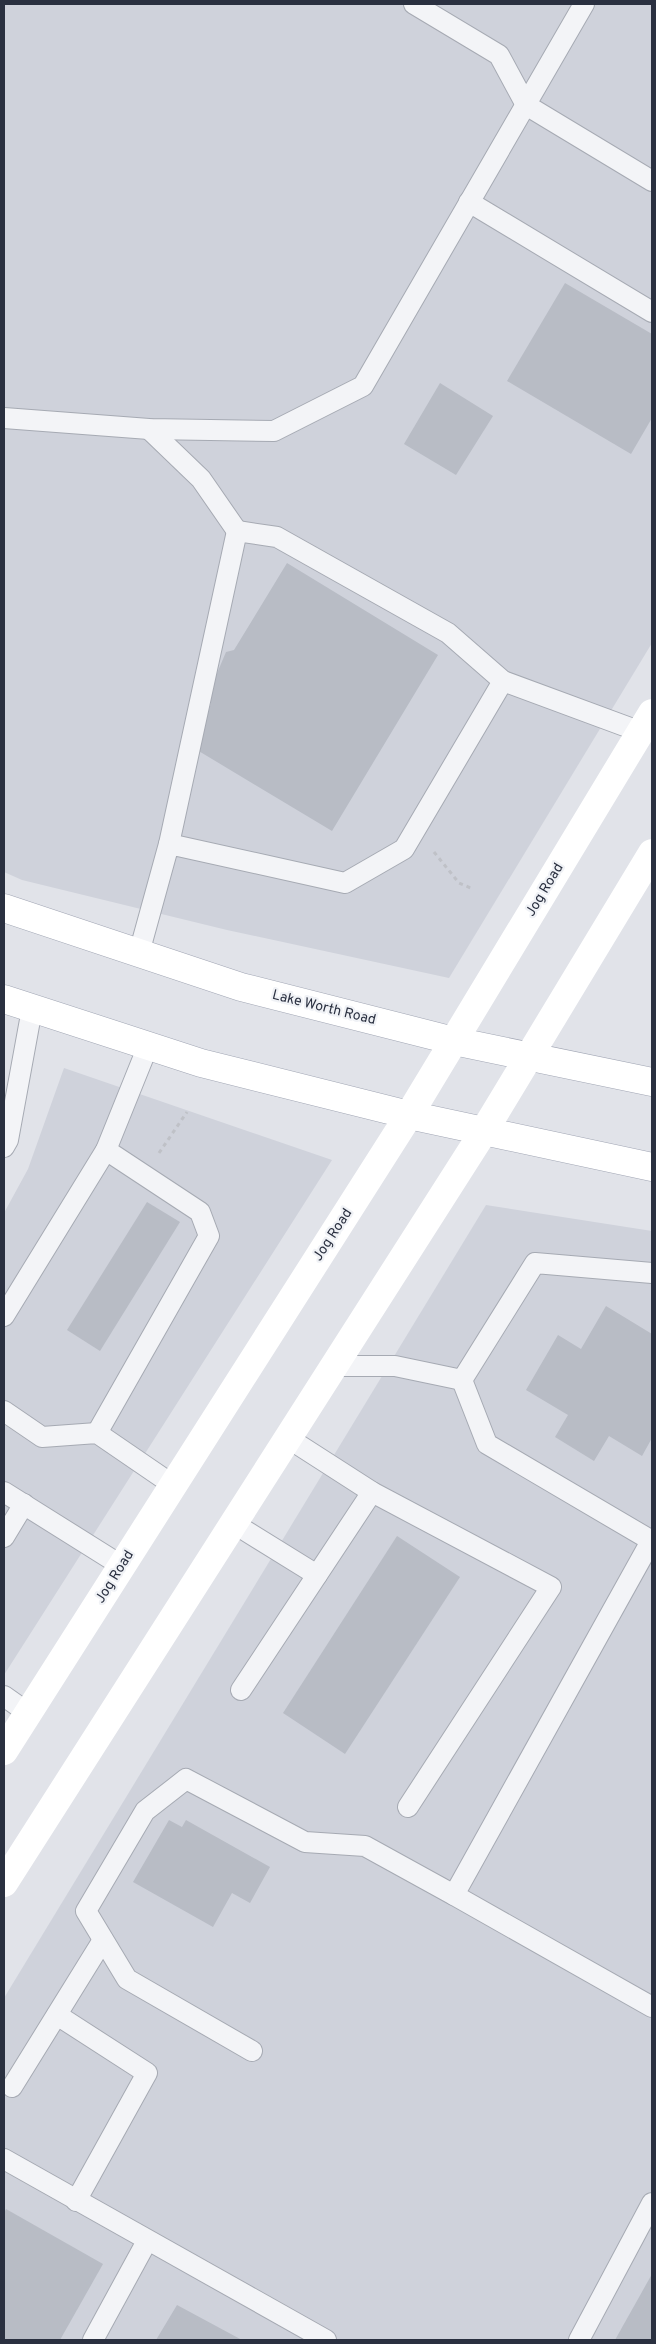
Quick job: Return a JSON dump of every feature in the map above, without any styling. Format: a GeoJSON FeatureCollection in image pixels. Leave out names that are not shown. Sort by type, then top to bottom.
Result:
{"type":"FeatureCollection","features":[{"type":"Feature","properties":{"kind":"main road","name":"Jog Road"},"geometry":{"type":"LineString","coordinates":[[4,1751],[409,1115],[647,722]]}},
{"type":"Feature","properties":{"kind":"main road"},"geometry":{"type":"LineString","coordinates":[[4,1883],[484,1131],[652,853]]}},
{"type":"Feature","properties":{"kind":"main road","name":"Lake Worth Road"},"geometry":{"type":"LineString","coordinates":[[4,908],[241,987],[454,1041],[652,1082]]}},
{"type":"Feature","properties":{"kind":"main road"},"geometry":{"type":"LineString","coordinates":[[4,999],[201,1063],[409,1115],[652,1167]]}},
{"type":"Feature","properties":{"kind":"lane"},"geometry":{"type":"LineString","coordinates":[[414,4],[499,54],[526,105],[652,181]]}},
{"type":"Feature","properties":{"kind":"lane"},"geometry":{"type":"LineString","coordinates":[[4,418],[149,429],[274,431],[363,386],[584,4]]}},
{"type":"Feature","properties":{"kind":"lane"},"geometry":{"type":"LineString","coordinates":[[469,202],[652,312]]}},
{"type":"Feature","properties":{"kind":"lane"},"geometry":{"type":"LineString","coordinates":[[149,429],[201,479],[238,531],[277,537],[440,628],[504,681],[647,722]]}},
{"type":"Feature","properties":{"kind":"lane"},"geometry":{"type":"LineString","coordinates":[[139,953],[170,844],[238,531]]}},
{"type":"Feature","properties":{"kind":"lane"},"geometry":{"type":"LineString","coordinates":[[170,844],[345,883],[404,849],[504,681]]}},
{"type":"Feature","properties":{"kind":"lane"},"geometry":{"type":"LineString","coordinates":[[4,1147],[8,1140],[32,1009]]}},
{"type":"Feature","properties":{"kind":"lane"},"geometry":{"type":"LineString","coordinates":[[4,1316],[106,1150],[148,1046]]}},
{"type":"Feature","properties":{"kind":"lane"},"geometry":{"type":"LineString","coordinates":[[97,1433],[209,1236],[200,1212],[106,1150]]}},
{"type":"Feature","properties":{"kind":"lane"},"geometry":{"type":"LineString","coordinates":[[462,1380],[535,1263],[652,1273]]}},
{"type":"Feature","properties":{"kind":"lane"},"geometry":{"type":"LineString","coordinates":[[333,1366],[395,1366],[462,1380]]}},
{"type":"Feature","properties":{"kind":"lane"},"geometry":{"type":"LineString","coordinates":[[454,1895],[652,1541],[487,1444],[462,1380]]}},
{"type":"Feature","properties":{"kind":"lane"},"geometry":{"type":"LineString","coordinates":[[4,1411],[42,1437],[97,1433],[173,1485]]}},
{"type":"Feature","properties":{"kind":"lane"},"geometry":{"type":"LineString","coordinates":[[288,1438],[372,1492],[551,1587],[408,1807]]}},
{"type":"Feature","properties":{"kind":"lane"},"geometry":{"type":"LineString","coordinates":[[4,1492],[122,1566]]}},
{"type":"Feature","properties":{"kind":"lane"},"geometry":{"type":"LineString","coordinates":[[241,1690],[372,1492]]}},
{"type":"Feature","properties":{"kind":"lane"},"geometry":{"type":"LineString","coordinates":[[4,1537],[24,1504]]}},
{"type":"Feature","properties":{"kind":"lane"},"geometry":{"type":"LineString","coordinates":[[233,1523],[317,1575]]}},
{"type":"Feature","properties":{"kind":"lane"},"geometry":{"type":"LineString","coordinates":[[4,1696],[28,1712]]}},
{"type":"Feature","properties":{"kind":"lane"},"geometry":{"type":"LineString","coordinates":[[252,2051],[127,1979],[86,1911],[145,1811],[186,1779],[305,1842],[365,1846],[652,2007]]}},
{"type":"Feature","properties":{"kind":"lane"},"geometry":{"type":"LineString","coordinates":[[12,2087],[103,1940]]}},
{"type":"Feature","properties":{"kind":"lane"},"geometry":{"type":"LineString","coordinates":[[56,2015],[147,2073],[76,2201]]}},
{"type":"Feature","properties":{"kind":"lane"},"geometry":{"type":"LineString","coordinates":[[4,2159],[326,2340]]}},
{"type":"Feature","properties":{"kind":"lane"},"geometry":{"type":"LineString","coordinates":[[579,2340],[652,2203]]}},
{"type":"Feature","properties":{"kind":"lane"},"geometry":{"type":"LineString","coordinates":[[94,2340],[147,2241]]}},
{"type":"Feature","properties":{"kind":"path"},"geometry":{"type":"LineString","coordinates":[[432,849],[459,883],[473,889]]}},
{"type":"Feature","properties":{"kind":"path"},"geometry":{"type":"LineString","coordinates":[[159,1154],[187,1112]]}},
{"type":"Feature","properties":{"kind":"shaded area"},"geometry":{"type":"Polygon","coordinates":[[[4,4],[652,4],[652,643],[449,978],[227,930],[22,880],[4,872],[4,4]]]}},
{"type":"Feature","properties":{"kind":"shaded area"},"geometry":{"type":"Polygon","coordinates":[[[64,1068],[332,1160],[4,1675],[4,1213],[28,1169],[64,1068]]]}},
{"type":"Feature","properties":{"kind":"shaded area"},"geometry":{"type":"Polygon","coordinates":[[[486,1205],[652,1231],[652,2340],[4,2340],[4,1998],[486,1205]]]}},
{"type":"Feature","properties":{"kind":"building"},"geometry":{"type":"Polygon","coordinates":[[[565,283],[652,334],[652,418],[631,454],[507,381],[565,283]]]}},
{"type":"Feature","properties":{"kind":"building"},"geometry":{"type":"Polygon","coordinates":[[[440,383],[493,416],[456,475],[404,444],[440,383]]]}},
{"type":"Feature","properties":{"kind":"building"},"geometry":{"type":"Polygon","coordinates":[[[287,563],[438,655],[332,831],[197,750],[211,703],[207,697],[226,652],[234,650],[287,563]]]}},
{"type":"Feature","properties":{"kind":"building"},"geometry":{"type":"Polygon","coordinates":[[[147,1202],[180,1222],[100,1351],[67,1330],[147,1202]]]}},
{"type":"Feature","properties":{"kind":"building"},"geometry":{"type":"Polygon","coordinates":[[[606,1306],[652,1334],[652,1438],[642,1456],[609,1436],[594,1461],[555,1437],[568,1415],[526,1390],[558,1335],[581,1349],[606,1306]]]}},
{"type":"Feature","properties":{"kind":"building"},"geometry":{"type":"Polygon","coordinates":[[[397,1536],[460,1577],[345,1754],[283,1713],[397,1536]]]}},
{"type":"Feature","properties":{"kind":"building"},"geometry":{"type":"Polygon","coordinates":[[[169,1820],[182,1827],[186,1820],[270,1867],[250,1903],[232,1893],[213,1927],[133,1882],[169,1820]]]}},
{"type":"Feature","properties":{"kind":"building"},"geometry":{"type":"Polygon","coordinates":[[[6,2209],[103,2264],[60,2340],[4,2340],[4,2213],[6,2209]]]}},
{"type":"Feature","properties":{"kind":"building"},"geometry":{"type":"Polygon","coordinates":[[[652,2274],[652,2340],[615,2340],[652,2274]]]}},
{"type":"Feature","properties":{"kind":"building"},"geometry":{"type":"Polygon","coordinates":[[[177,2305],[242,2340],[156,2340],[177,2305]]]}}]}
